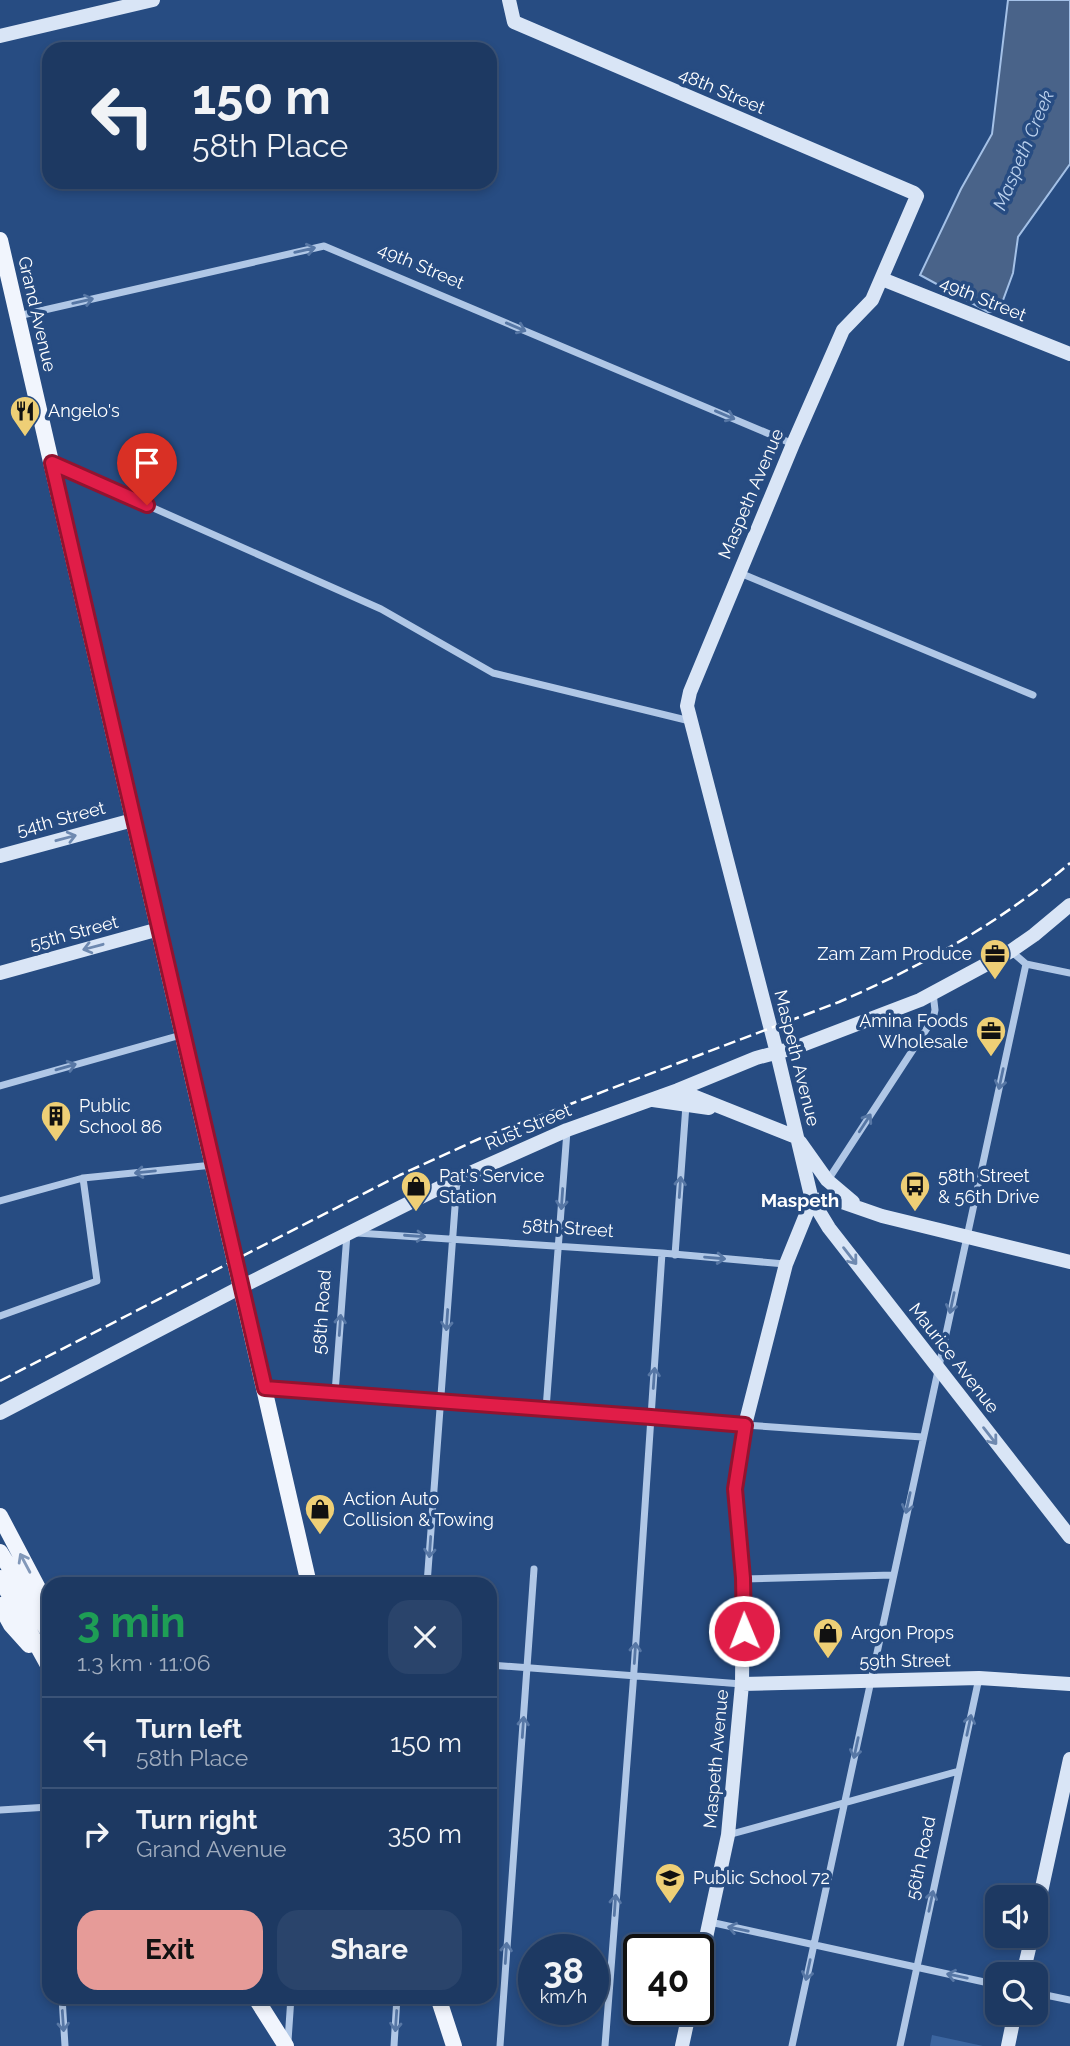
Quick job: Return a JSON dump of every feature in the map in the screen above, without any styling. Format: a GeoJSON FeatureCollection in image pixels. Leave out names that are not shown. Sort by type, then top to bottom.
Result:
{"type":"FeatureCollection","features":[{"type":"Feature","properties":{"kind":"main road"},"geometry":{"type":"LineString","coordinates":[[0,36],[153,0]]}},
{"type":"Feature","properties":{"kind":"main road","name":"48th Street"},"geometry":{"type":"LineString","coordinates":[[509,0],[514,22],[916,195]]}},
{"type":"Feature","properties":{"kind":"main road","name":"Maspeth Avenue"},"geometry":{"type":"LineString","coordinates":[[707,1934],[728,1835],[742,1684],[743,1578],[735,1489],[745,1425],[786,1265],[812,1200],[777,1053],[687,706],[690,692],[739,573],[843,330],[873,300],[916,195]]}},
{"type":"Feature","properties":{"kind":"main road","name":"Grand Avenue"},"geometry":{"type":"LineString","coordinates":[[0,240],[307,1577]]}},
{"type":"Feature","properties":{"kind":"main road","name":"49th Street"},"geometry":{"type":"LineString","coordinates":[[881,279],[1070,354]]}},
{"type":"Feature","properties":{"kind":"main road","name":"54th Street"},"geometry":{"type":"LineString","coordinates":[[0,856],[133,820]]}},
{"type":"Feature","properties":{"kind":"main road"},"geometry":{"type":"LineString","coordinates":[[1011,951],[1070,905]]}},
{"type":"Feature","properties":{"kind":"main road","name":"55th Street"},"geometry":{"type":"LineString","coordinates":[[0,973],[159,929]]}},
{"type":"Feature","properties":{"kind":"main road","name":"Rust Street"},"geometry":{"type":"LineString","coordinates":[[0,1412],[457,1179],[567,1130],[678,1090],[756,1058],[777,1053],[920,1000],[1011,951]]}},
{"type":"Feature","properties":{"kind":"main road"},"geometry":{"type":"LineString","coordinates":[[678,1090],[796,1137],[827,1180],[859,1208]]}},
{"type":"Feature","properties":{"kind":"main road"},"geometry":{"type":"LineString","coordinates":[[651,1100],[727,1110]]}},
{"type":"Feature","properties":{"kind":"main road"},"geometry":{"type":"LineString","coordinates":[[812,1200],[833,1199],[882,1216],[1070,1262]]}},
{"type":"Feature","properties":{"kind":"main road","name":"Maurice Avenue"},"geometry":{"type":"LineString","coordinates":[[812,1200],[829,1228],[1070,1537]]}},
{"type":"Feature","properties":{"kind":"main road"},"geometry":{"type":"LineString","coordinates":[[0,1516],[42,1607]]}},
{"type":"Feature","properties":{"kind":"main road"},"geometry":{"type":"LineString","coordinates":[[0,1552],[42,1610]]}},
{"type":"Feature","properties":{"kind":"main road"},"geometry":{"type":"LineString","coordinates":[[0,1578],[42,1654]]}},
{"type":"Feature","properties":{"kind":"main road"},"geometry":{"type":"LineString","coordinates":[[0,1607],[11,1625],[42,1659]]}},
{"type":"Feature","properties":{"kind":"main road","name":"59th Street"},"geometry":{"type":"LineString","coordinates":[[742,1684],[979,1678],[1070,1684]]}},
{"type":"Feature","properties":{"kind":"main road"},"geometry":{"type":"LineString","coordinates":[[1043,1885],[1070,1759]]}},
{"type":"Feature","properties":{"kind":"main road"},"geometry":{"type":"LineString","coordinates":[[260,2004],[287,2046]]}},
{"type":"Feature","properties":{"kind":"main road"},"geometry":{"type":"LineString","coordinates":[[440,2004],[454,2046]]}},
{"type":"Feature","properties":{"kind":"main road"},"geometry":{"type":"LineString","coordinates":[[682,2046],[687,2025]]}},
{"type":"Feature","properties":{"kind":"main road"},"geometry":{"type":"LineString","coordinates":[[1008,2046],[1012,2025]]}},
{"type":"Feature","properties":{"kind":"street","name":"49th Street"},"geometry":{"type":"LineString","coordinates":[[17,316],[324,246],[793,444]]}},
{"type":"Feature","properties":{"kind":"street"},"geometry":{"type":"LineString","coordinates":[[52,463],[381,609],[493,673],[690,721]]}},
{"type":"Feature","properties":{"kind":"street"},"geometry":{"type":"LineString","coordinates":[[739,573],[1033,695]]}},
{"type":"Feature","properties":{"kind":"street"},"geometry":{"type":"LineString","coordinates":[[1011,951],[1026,964],[1070,973]]}},
{"type":"Feature","properties":{"kind":"street"},"geometry":{"type":"LineString","coordinates":[[792,2046],[1026,964]]}},
{"type":"Feature","properties":{"kind":"street"},"geometry":{"type":"LineString","coordinates":[[827,1180],[933,1019],[933,993]]}},
{"type":"Feature","properties":{"kind":"street"},"geometry":{"type":"LineString","coordinates":[[0,1086],[183,1035]]}},
{"type":"Feature","properties":{"kind":"street"},"geometry":{"type":"LineString","coordinates":[[675,1255],[686,1105]]}},
{"type":"Feature","properties":{"kind":"street"},"geometry":{"type":"LineString","coordinates":[[546,1409],[567,1130]]}},
{"type":"Feature","properties":{"kind":"street"},"geometry":{"type":"LineString","coordinates":[[0,1201],[83,1178],[213,1165]]}},
{"type":"Feature","properties":{"kind":"street"},"geometry":{"type":"LineString","coordinates":[[0,1316],[97,1281],[83,1178]]}},
{"type":"Feature","properties":{"kind":"street"},"geometry":{"type":"LineString","coordinates":[[428,1577],[457,1179]]}},
{"type":"Feature","properties":{"kind":"street","name":"58th Street"},"geometry":{"type":"LineString","coordinates":[[347,1233],[662,1253],[786,1265]]}},
{"type":"Feature","properties":{"kind":"street","name":"58th Road"},"geometry":{"type":"LineString","coordinates":[[335,1393],[347,1233]]}},
{"type":"Feature","properties":{"kind":"street"},"geometry":{"type":"LineString","coordinates":[[605,2046],[662,1253]]}},
{"type":"Feature","properties":{"kind":"street"},"geometry":{"type":"LineString","coordinates":[[265,1388],[923,1437]]}},
{"type":"Feature","properties":{"kind":"street"},"geometry":{"type":"LineString","coordinates":[[500,2046],[534,1569]]}},
{"type":"Feature","properties":{"kind":"street"},"geometry":{"type":"LineString","coordinates":[[743,1578],[893,1576]]}},
{"type":"Feature","properties":{"kind":"street","name":"59th Street"},"geometry":{"type":"LineString","coordinates":[[497,1666],[742,1684]]}},
{"type":"Feature","properties":{"kind":"street","name":"56th Road"},"geometry":{"type":"LineString","coordinates":[[900,2046],[979,1678]]}},
{"type":"Feature","properties":{"kind":"street"},"geometry":{"type":"LineString","coordinates":[[728,1835],[959,1771]]}},
{"type":"Feature","properties":{"kind":"street"},"geometry":{"type":"LineString","coordinates":[[0,1810],[42,1808]]}},
{"type":"Feature","properties":{"kind":"street"},"geometry":{"type":"LineString","coordinates":[[710,1922],[985,1982]]}},
{"type":"Feature","properties":{"kind":"street"},"geometry":{"type":"LineString","coordinates":[[1048,1995],[1070,2000]]}},
{"type":"Feature","properties":{"kind":"street"},"geometry":{"type":"LineString","coordinates":[[62,2004],[65,2046]]}},
{"type":"Feature","properties":{"kind":"street"},"geometry":{"type":"LineString","coordinates":[[287,2046],[290,2004]]}},
{"type":"Feature","properties":{"kind":"street"},"geometry":{"type":"LineString","coordinates":[[394,2046],[397,2004]]}},
{"type":"Feature","properties":{"kind":"shaded area"},"geometry":{"type":"Polygon","coordinates":[[[932,2035],[983,2046],[930,2046],[932,2035]]]}},
{"type":"Feature","properties":{"kind":"water","name":"Maspeth Creek"},"geometry":{"type":"Polygon","coordinates":[[[1008,0],[1070,0],[1070,164],[1018,237],[1013,273],[999,311],[988,312],[920,275],[961,189],[992,134],[1008,0]]]}},
{"type":"Feature","properties":{"kind":"railway"},"geometry":{"type":"LineString","coordinates":[[0,1381],[400,1175],[481,1138],[839,1002],[901,973],[989,924],[1070,863]]}},
{"type":"Feature","properties":{"kind":"place","name":"Angelo's"},"geometry":{"type":"Point","coordinates":[25,438]}},
{"type":"Feature","properties":{"kind":"place","name":"Zam Zam Produce"},"geometry":{"type":"Point","coordinates":[995,981]}},
{"type":"Feature","properties":{"kind":"place","name":"Amina Foods Wholesale"},"geometry":{"type":"Point","coordinates":[991,1058]}},
{"type":"Feature","properties":{"kind":"place","name":"Public School 86"},"geometry":{"type":"Point","coordinates":[56,1143]}},
{"type":"Feature","properties":{"kind":"place","name":"Pat's Service Station"},"geometry":{"type":"Point","coordinates":[416,1213]}},
{"type":"Feature","properties":{"kind":"place","name":"58th Street & 56th Drive"},"geometry":{"type":"Point","coordinates":[915,1213]}},
{"type":"Feature","properties":{"kind":"place","name":"Action Auto Collision & Towing"},"geometry":{"type":"Point","coordinates":[320,1536]}},
{"type":"Feature","properties":{"kind":"place","name":"Argon Props"},"geometry":{"type":"Point","coordinates":[828,1660]}},
{"type":"Feature","properties":{"kind":"place","name":"Public School 72"},"geometry":{"type":"Point","coordinates":[670,1905]}},
{"type":"Feature","properties":{"kind":"district","name":"Maspeth"},"geometry":{"type":"Point","coordinates":[800,1200]}},
{"type":"Feature","properties":{"kind":"route"},"geometry":{"type":"LineString","coordinates":[[147,505],[52,463],[265,1388],[745,1425],[735,1489],[743,1578],[744,1631]]}}]}
